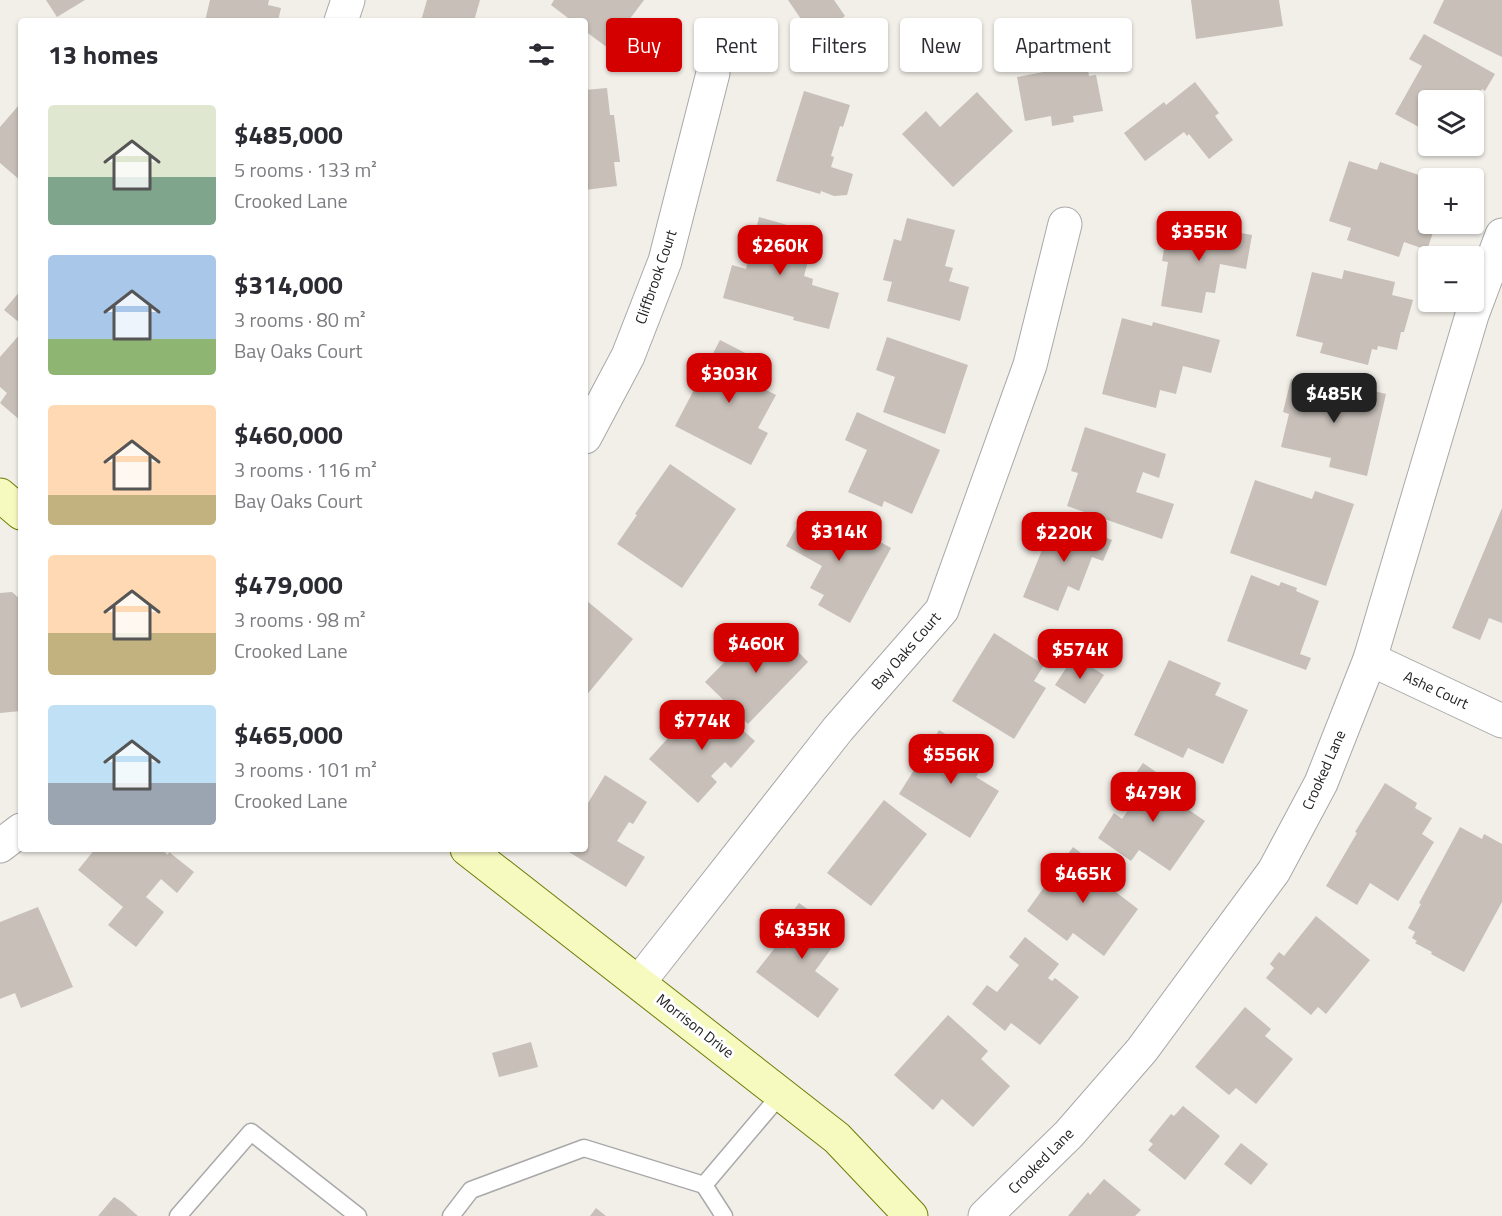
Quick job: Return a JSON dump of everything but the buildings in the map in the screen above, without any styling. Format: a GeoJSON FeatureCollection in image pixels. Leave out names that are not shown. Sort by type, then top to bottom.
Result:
{"type":"FeatureCollection","features":[{"type":"Feature","properties":{"kind":"street"},"geometry":{"type":"LineString","coordinates":[[342,18],[348,0]]}},
{"type":"Feature","properties":{"kind":"street","name":"Cliffbrook Court"},"geometry":{"type":"LineString","coordinates":[[588,431],[628,356],[665,261],[713,73]]}},
{"type":"Feature","properties":{"kind":"street","name":"Bay Oaks Court"},"geometry":{"type":"LineString","coordinates":[[639,982],[838,729],[942,610],[1030,365],[1065,224]]}},
{"type":"Feature","properties":{"kind":"street","name":"Crooked Lane"},"geometry":{"type":"LineString","coordinates":[[985,1216],[1069,1134],[1142,1050],[1275,871],[1321,783],[1370,659],[1472,315],[1502,235]]}},
{"type":"Feature","properties":{"kind":"street"},"geometry":{"type":"LineString","coordinates":[[0,495],[18,510]]}},
{"type":"Feature","properties":{"kind":"street","name":"Ashe Court"},"geometry":{"type":"LineString","coordinates":[[1370,659],[1502,721]]}},
{"type":"Feature","properties":{"kind":"street"},"geometry":{"type":"LineString","coordinates":[[0,846],[18,832]]}},
{"type":"Feature","properties":{"kind":"street","name":"Morrison Drive"},"geometry":{"type":"LineString","coordinates":[[471,852],[837,1138],[911,1216]]}},
{"type":"Feature","properties":{"kind":"lane"},"geometry":{"type":"LineString","coordinates":[[705,1185],[781,1094]]}},
{"type":"Feature","properties":{"kind":"lane"},"geometry":{"type":"LineString","coordinates":[[178,1216],[251,1132],[358,1216]]}},
{"type":"Feature","properties":{"kind":"lane"},"geometry":{"type":"LineString","coordinates":[[451,1216],[471,1190],[585,1148],[705,1185],[724,1216]]}}]}
